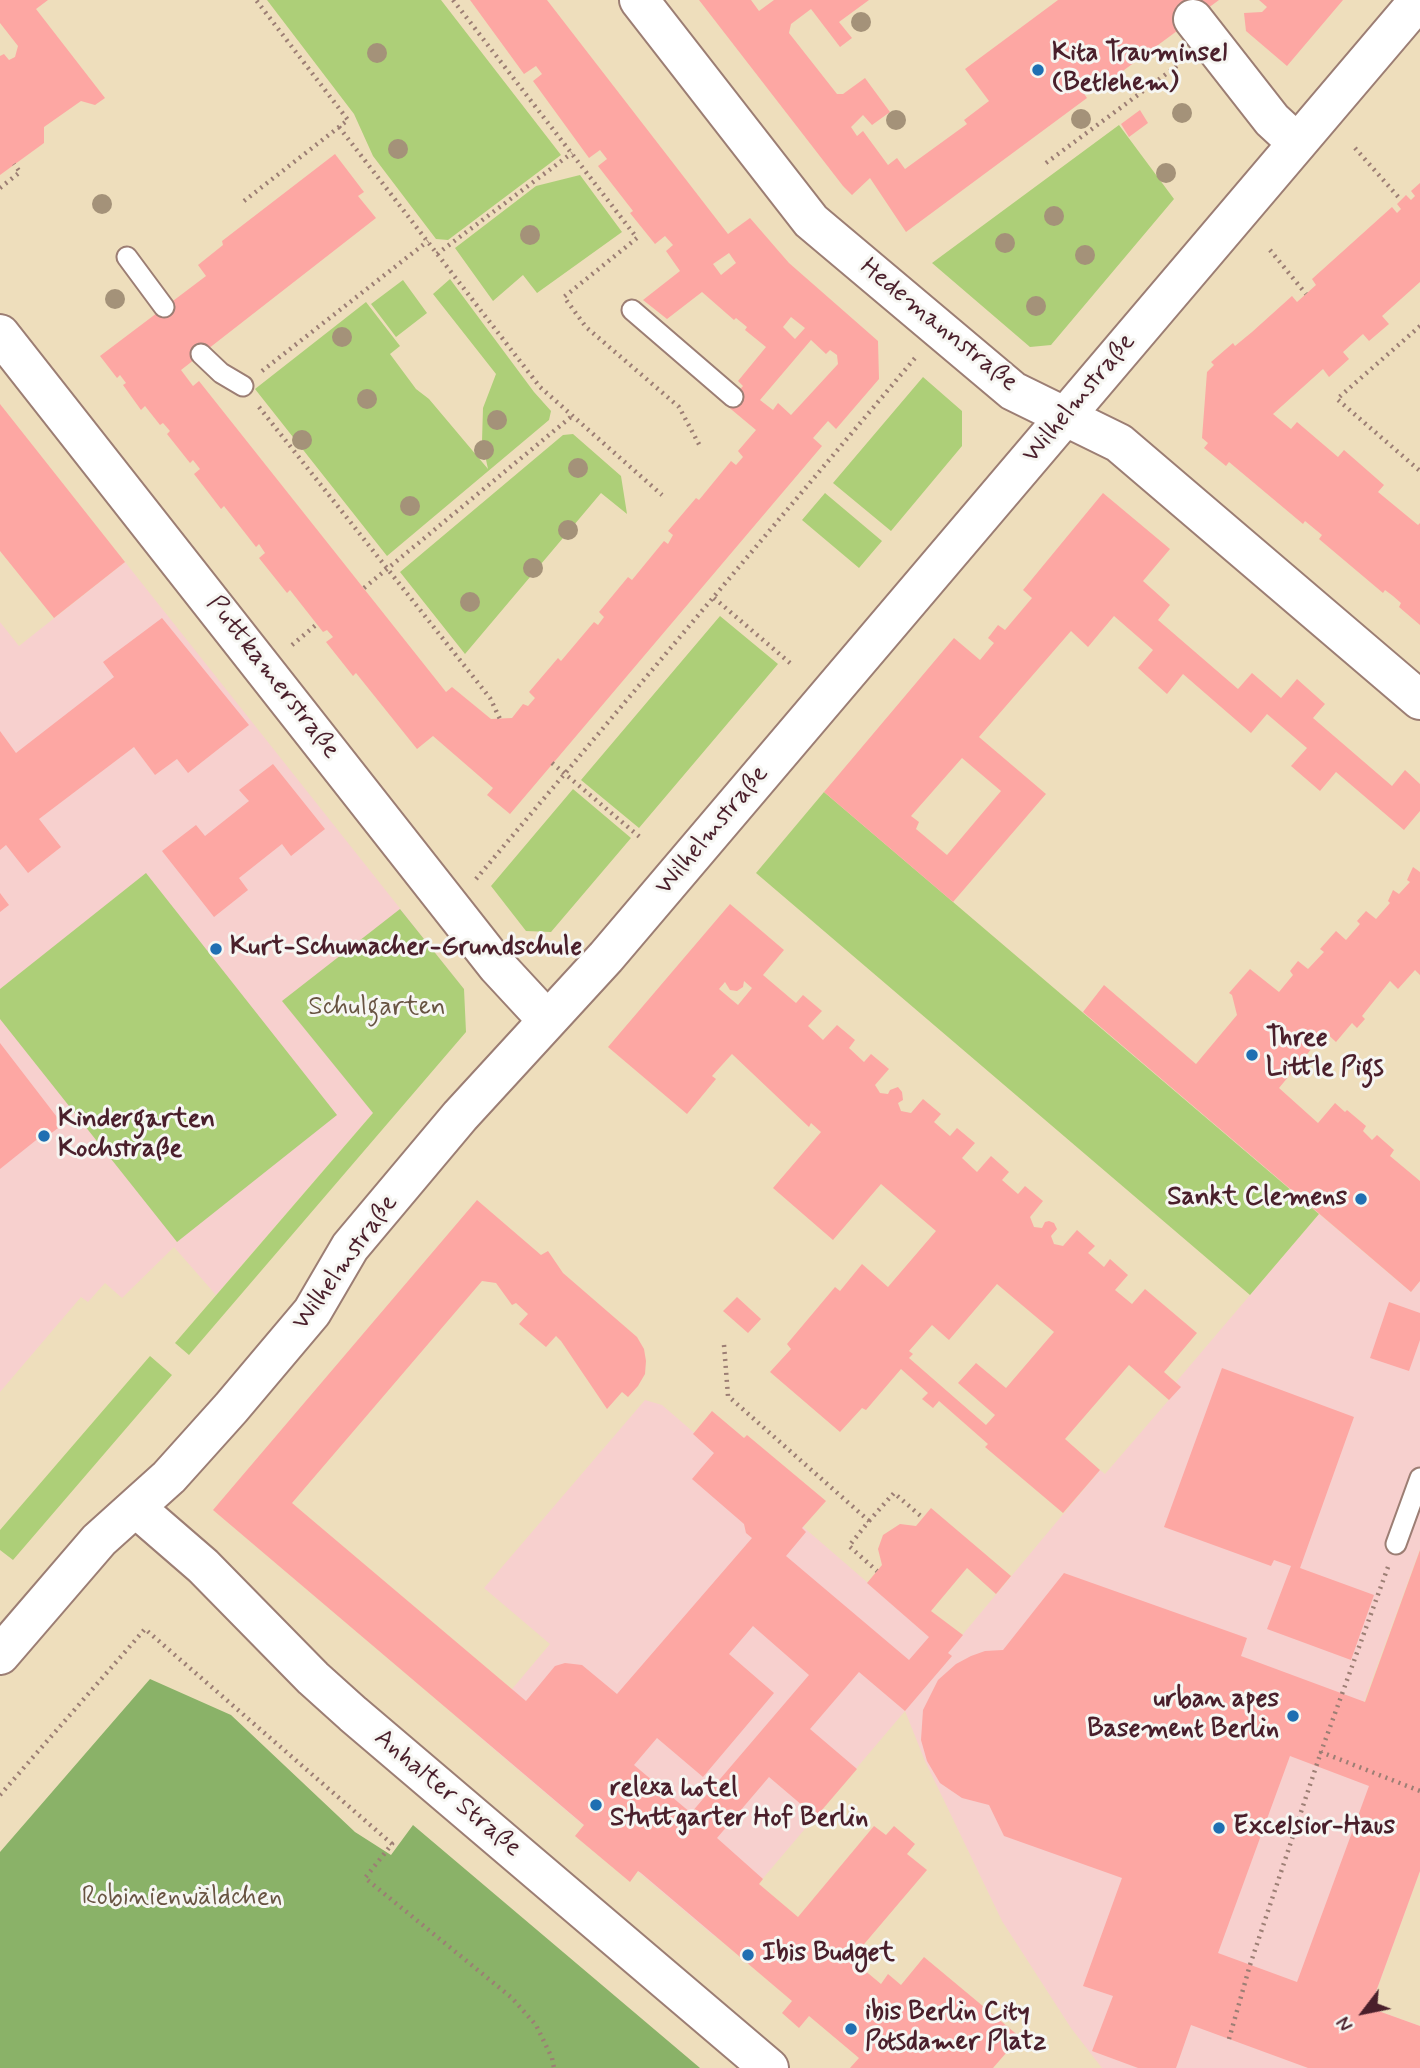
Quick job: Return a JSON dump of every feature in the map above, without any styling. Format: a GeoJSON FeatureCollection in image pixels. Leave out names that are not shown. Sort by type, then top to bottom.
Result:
{"type":"FeatureCollection","features":[{"type":"Feature","properties":{"kind":"street","name":"Hedemannstraße"},"geometry":{"type":"LineString","coordinates":[[639,0],[811,221],[1013,391],[1119,443],[1420,700]]}},
{"type":"Feature","properties":{"kind":"street","name":"Wilhelmstraße"},"geometry":{"type":"LineString","coordinates":[[0,1655],[99,1540],[136,1508],[210,1433],[290,1340],[312,1312],[351,1247],[483,1089],[615,947],[1419,0]]}},
{"type":"Feature","properties":{"kind":"street"},"geometry":{"type":"LineString","coordinates":[[1202,30],[1272,120],[1297,142]]}},
{"type":"Feature","properties":{"kind":"street","name":"Puttkamerstraße"},"geometry":{"type":"LineString","coordinates":[[0,334],[215,604],[497,966],[548,1020]]}},
{"type":"Feature","properties":{"kind":"street","name":"Anhalter Straße"},"geometry":{"type":"LineString","coordinates":[[136,1508],[203,1566],[313,1678],[769,2068]]}},
{"type":"Feature","properties":{"kind":"lane"},"geometry":{"type":"LineString","coordinates":[[127,257],[164,307]]}},
{"type":"Feature","properties":{"kind":"lane"},"geometry":{"type":"LineString","coordinates":[[632,310],[733,397]]}},
{"type":"Feature","properties":{"kind":"lane"},"geometry":{"type":"LineString","coordinates":[[201,354],[221,373],[243,386]]}},
{"type":"Feature","properties":{"kind":"lane"},"geometry":{"type":"LineString","coordinates":[[1396,1544],[1420,1478]]}},
{"type":"Feature","properties":{"kind":"path"},"geometry":{"type":"LineString","coordinates":[[244,201],[348,120],[256,0]]}},
{"type":"Feature","properties":{"kind":"path"},"geometry":{"type":"LineString","coordinates":[[453,0],[637,238],[564,298],[586,327],[679,407],[701,448]]}},
{"type":"Feature","properties":{"kind":"path"},"geometry":{"type":"LineString","coordinates":[[1046,163],[1202,30]]}},
{"type":"Feature","properties":{"kind":"path"},"geometry":{"type":"LineString","coordinates":[[339,127],[540,387],[662,495]]}},
{"type":"Feature","properties":{"kind":"path"},"geometry":{"type":"LineString","coordinates":[[1355,148],[1401,200]]}},
{"type":"Feature","properties":{"kind":"path"},"geometry":{"type":"LineString","coordinates":[[437,254],[572,153]]}},
{"type":"Feature","properties":{"kind":"path"},"geometry":{"type":"LineString","coordinates":[[0,188],[20,172],[13,164]]}},
{"type":"Feature","properties":{"kind":"path"},"geometry":{"type":"LineString","coordinates":[[428,241],[243,386],[490,698],[500,719]]}},
{"type":"Feature","properties":{"kind":"path"},"geometry":{"type":"LineString","coordinates":[[1270,250],[1306,294]]}},
{"type":"Feature","properties":{"kind":"path"},"geometry":{"type":"LineString","coordinates":[[1420,326],[1337,399],[1420,471]]}},
{"type":"Feature","properties":{"kind":"path"},"geometry":{"type":"LineString","coordinates":[[476,879],[915,358]]}},
{"type":"Feature","properties":{"kind":"path"},"geometry":{"type":"LineString","coordinates":[[364,588],[572,415]]}},
{"type":"Feature","properties":{"kind":"path"},"geometry":{"type":"LineString","coordinates":[[714,598],[790,663]]}},
{"type":"Feature","properties":{"kind":"path"},"geometry":{"type":"LineString","coordinates":[[292,645],[317,624]]}},
{"type":"Feature","properties":{"kind":"path"},"geometry":{"type":"LineString","coordinates":[[552,763],[641,838]]}},
{"type":"Feature","properties":{"kind":"path"},"geometry":{"type":"LineString","coordinates":[[724,1345],[728,1396],[869,1521]]}},
{"type":"Feature","properties":{"kind":"path"},"geometry":{"type":"LineString","coordinates":[[877,1571],[849,1546],[869,1521],[894,1493],[923,1518]]}},
{"type":"Feature","properties":{"kind":"path"},"geometry":{"type":"LineString","coordinates":[[1229,2039],[1250,1965],[1321,1752],[1396,1544]]}},
{"type":"Feature","properties":{"kind":"path"},"geometry":{"type":"LineString","coordinates":[[0,1795],[145,1629],[392,1844],[365,1878],[512,1998],[536,2025],[554,2068]]}},
{"type":"Feature","properties":{"kind":"path"},"geometry":{"type":"LineString","coordinates":[[1321,1752],[1420,1791]]}},
{"type":"Feature","properties":{"kind":"shaded area","name":"Kurt-Schumacher-Grundschule"},"geometry":{"type":"Polygon","coordinates":[[[125,562],[464,989],[463,1008],[216,1295],[174,1247],[122,1298],[105,1283],[88,1302],[81,1297],[0,1392],[0,622],[19,646],[125,562]]]}},
{"type":"Feature","properties":{"kind":"shaded area"},"geometry":{"type":"Polygon","coordinates":[[[1319,1214],[1411,1292],[1420,1281],[1420,1549],[1353,1732],[1420,1871],[1370,2008],[1420,2026],[1420,2068],[1102,2068],[1071,2028],[1002,1921],[925,1761],[905,1711],[714,1936],[475,1733],[550,1644],[484,1588],[645,1400],[662,1405],[948,1652],[1100,1470],[1105,1474],[1180,1387],[1176,1382],[1319,1214]]]}},
{"type":"Feature","properties":{"kind":"green space"},"geometry":{"type":"Polygon","coordinates":[[[267,0],[441,0],[561,155],[448,240],[436,239],[373,156],[354,114],[267,0]]]}},
{"type":"Feature","properties":{"kind":"green space"},"geometry":{"type":"Polygon","coordinates":[[[1119,125],[1174,199],[1051,345],[1030,347],[932,263],[1119,125]]]}},
{"type":"Feature","properties":{"kind":"green space"},"geometry":{"type":"Polygon","coordinates":[[[580,175],[622,232],[537,293],[523,275],[493,301],[455,248],[536,186],[580,175]]]}},
{"type":"Feature","properties":{"kind":"green space"},"geometry":{"type":"Polygon","coordinates":[[[450,279],[551,411],[549,420],[387,556],[255,389],[366,302],[400,346],[390,354],[416,389],[429,399],[488,469],[482,441],[483,408],[496,374],[433,294],[450,279]]]}},
{"type":"Feature","properties":{"kind":"green space"},"geometry":{"type":"Polygon","coordinates":[[[403,280],[427,313],[396,337],[371,304],[403,280]]]}},
{"type":"Feature","properties":{"kind":"green space"},"geometry":{"type":"Polygon","coordinates":[[[923,377],[962,411],[962,446],[891,531],[833,483],[923,377]]]}},
{"type":"Feature","properties":{"kind":"green space"},"geometry":{"type":"Polygon","coordinates":[[[573,434],[621,476],[627,514],[601,493],[465,654],[400,572],[563,435],[573,434]]]}},
{"type":"Feature","properties":{"kind":"green space"},"geometry":{"type":"Polygon","coordinates":[[[825,493],[882,541],[859,568],[802,520],[825,493]]]}},
{"type":"Feature","properties":{"kind":"green space"},"geometry":{"type":"Polygon","coordinates":[[[720,616],[778,664],[639,828],[581,780],[720,616]]]}},
{"type":"Feature","properties":{"kind":"green space"},"geometry":{"type":"Polygon","coordinates":[[[573,789],[631,838],[551,932],[526,931],[491,886],[573,789]]]}},
{"type":"Feature","properties":{"kind":"green space"},"geometry":{"type":"Polygon","coordinates":[[[824,792],[1319,1214],[1250,1295],[756,873],[824,792]]]}},
{"type":"Feature","properties":{"kind":"green space"},"geometry":{"type":"Polygon","coordinates":[[[146,873],[337,1115],[177,1242],[0,1019],[0,989],[146,873]]]}},
{"type":"Feature","properties":{"kind":"green space","name":"Schulgarten"},"geometry":{"type":"Polygon","coordinates":[[[400,909],[464,989],[466,1032],[189,1355],[175,1343],[373,1113],[282,1001],[400,909]]]}},
{"type":"Feature","properties":{"kind":"green space"},"geometry":{"type":"Polygon","coordinates":[[[150,1356],[172,1375],[13,1560],[0,1550],[0,1530],[150,1356]]]}},
{"type":"Feature","properties":{"kind":"green space","name":"Robinienwäldchen"},"geometry":{"type":"Polygon","coordinates":[[[150,1679],[231,1715],[355,1832],[391,1855],[413,1825],[700,2068],[0,2068],[0,1852],[150,1679]]]}},
{"type":"Feature","properties":{"kind":"building"},"geometry":{"type":"Polygon","coordinates":[[[0,0],[48,0],[36,9],[105,98],[95,105],[81,101],[44,127],[44,143],[0,175],[0,56],[4,54],[9,60],[15,57],[18,46],[0,23],[0,0]]]}},
{"type":"Feature","properties":{"kind":"building"},"geometry":{"type":"Polygon","coordinates":[[[470,0],[547,0],[728,234],[750,218],[789,263],[878,341],[879,379],[836,429],[828,421],[813,438],[822,446],[510,814],[487,795],[493,788],[433,736],[417,749],[356,673],[353,676],[326,642],[333,637],[327,630],[323,632],[290,590],[287,593],[259,558],[265,553],[259,544],[256,547],[224,506],[221,509],[194,474],[200,469],[193,460],[190,463],[167,434],[170,431],[163,423],[160,425],[145,406],[141,410],[123,385],[126,383],[120,375],[117,378],[100,356],[206,276],[198,265],[223,245],[222,241],[335,154],[364,192],[358,196],[376,218],[181,370],[193,386],[199,381],[446,692],[452,687],[491,719],[512,718],[523,704],[528,706],[535,698],[529,692],[558,658],[561,661],[594,622],[598,625],[604,617],[599,612],[628,577],[632,580],[664,541],[668,544],[673,535],[668,531],[696,498],[699,500],[731,461],[736,465],[743,457],[738,451],[756,430],[726,405],[743,386],[738,381],[766,347],[745,330],[747,327],[736,318],[734,320],[702,292],[667,319],[643,300],[680,271],[666,251],[673,245],[665,236],[655,244],[630,213],[633,211],[598,166],[607,159],[600,150],[589,158],[533,81],[542,74],[536,66],[524,74],[470,0]],[[729,253],[713,264],[721,275],[736,263],[729,253]],[[791,317],[783,327],[795,339],[805,328],[791,317]],[[811,340],[760,400],[773,410],[778,403],[791,415],[838,364],[837,355],[830,350],[826,354],[811,340]]]}},
{"type":"Feature","properties":{"kind":"building"},"geometry":{"type":"Polygon","coordinates":[[[699,0],[751,0],[759,11],[774,0],[869,0],[839,22],[852,38],[840,47],[811,9],[791,24],[789,33],[837,94],[843,94],[865,78],[890,112],[872,125],[863,115],[851,127],[857,136],[863,131],[888,165],[897,158],[905,169],[967,124],[964,120],[989,101],[965,69],[1058,0],[1219,0],[1097,90],[1092,84],[1083,92],[1087,98],[906,232],[870,178],[852,195],[843,186],[699,0]]]}},
{"type":"Feature","properties":{"kind":"building"},"geometry":{"type":"Polygon","coordinates":[[[1259,0],[1343,0],[1287,66],[1246,31],[1244,13],[1262,12],[1267,7],[1259,0]]]}},
{"type":"Feature","properties":{"kind":"building"},"geometry":{"type":"Polygon","coordinates":[[[1140,110],[1148,123],[1129,137],[1121,124],[1140,110]]]}},
{"type":"Feature","properties":{"kind":"building"},"geometry":{"type":"Polygon","coordinates":[[[1420,183],[1420,282],[1382,316],[1389,324],[1369,341],[1363,334],[1343,352],[1349,359],[1329,377],[1323,369],[1273,414],[1291,429],[1297,422],[1338,457],[1344,450],[1384,485],[1378,492],[1418,525],[1420,523],[1420,625],[1399,607],[1401,603],[1393,596],[1385,590],[1383,593],[1319,539],[1322,535],[1305,521],[1303,524],[1229,462],[1226,466],[1204,448],[1208,443],[1202,438],[1207,372],[1214,365],[1211,362],[1233,343],[1235,346],[1292,296],[1297,302],[1316,285],[1312,279],[1392,207],[1397,213],[1401,209],[1397,204],[1406,195],[1411,200],[1415,196],[1411,191],[1420,183]]]}},
{"type":"Feature","properties":{"kind":"building"},"geometry":{"type":"Polygon","coordinates":[[[0,404],[125,562],[54,618],[0,551],[0,404]]]}},
{"type":"Feature","properties":{"kind":"building"},"geometry":{"type":"Polygon","coordinates":[[[1103,493],[1170,549],[1143,581],[1170,605],[1158,620],[1238,689],[1252,673],[1281,698],[1297,679],[1325,704],[1313,718],[1392,786],[1405,770],[1420,784],[1420,811],[1404,830],[1336,772],[1320,791],[1291,766],[1307,748],[1267,714],[1251,733],[1183,674],[1167,694],[1138,668],[1153,650],[1114,616],[1088,647],[1071,631],[979,737],[1046,794],[953,902],[824,792],[954,638],[980,660],[994,643],[988,638],[998,625],[1005,630],[1032,598],[1023,590],[1103,493]],[[962,758],[911,816],[919,822],[916,829],[947,855],[1001,791],[962,758]]]}},
{"type":"Feature","properties":{"kind":"building"},"geometry":{"type":"Polygon","coordinates":[[[162,618],[249,725],[188,773],[177,759],[155,775],[134,747],[39,819],[61,847],[28,873],[6,845],[0,850],[0,731],[16,753],[114,677],[103,662],[162,618]]]}},
{"type":"Feature","properties":{"kind":"building"},"geometry":{"type":"Polygon","coordinates":[[[273,764],[325,829],[291,856],[282,844],[239,878],[248,890],[214,917],[162,851],[196,825],[205,836],[249,801],[239,790],[273,764]]]}},
{"type":"Feature","properties":{"kind":"building"},"geometry":{"type":"Polygon","coordinates":[[[1413,867],[1420,872],[1420,975],[1415,970],[1398,989],[1390,981],[1362,1016],[1365,1019],[1357,1028],[1352,1023],[1336,1042],[1323,1030],[1312,1044],[1313,1047],[1279,1088],[1318,1123],[1335,1103],[1345,1112],[1347,1110],[1366,1126],[1363,1131],[1372,1140],[1377,1135],[1394,1150],[1390,1156],[1420,1181],[1420,1281],[1411,1292],[1083,1012],[1104,985],[1196,1064],[1237,1015],[1232,995],[1229,993],[1250,969],[1279,992],[1293,975],[1290,971],[1298,961],[1308,969],[1324,952],[1320,949],[1336,931],[1346,940],[1360,924],[1357,921],[1366,911],[1376,919],[1390,903],[1388,901],[1393,890],[1399,894],[1410,882],[1407,880],[1413,867]]]}},
{"type":"Feature","properties":{"kind":"building"},"geometry":{"type":"Polygon","coordinates":[[[0,893],[9,905],[0,912],[0,893]]]}},
{"type":"Feature","properties":{"kind":"building"},"geometry":{"type":"Polygon","coordinates":[[[730,904],[784,950],[763,975],[796,1003],[803,995],[822,1011],[808,1026],[823,1040],[837,1025],[855,1040],[849,1048],[864,1062],[871,1054],[889,1069],[875,1085],[880,1093],[888,1094],[890,1090],[898,1087],[903,1100],[898,1103],[901,1111],[911,1113],[923,1099],[941,1114],[934,1122],[950,1136],[957,1128],[975,1143],[962,1158],[977,1172],[991,1156],[1009,1172],[1002,1180],[1018,1194],[1025,1186],[1043,1201],[1030,1217],[1034,1227],[1042,1228],[1045,1222],[1049,1221],[1054,1223],[1057,1229],[1051,1236],[1054,1244],[1063,1246],[1077,1230],[1095,1246],[1088,1253],[1104,1267],[1110,1259],[1128,1275],[1115,1290],[1132,1304],[1145,1289],[1197,1333],[1164,1372],[1181,1387],[1169,1400],[1129,1365],[1065,1439],[1100,1470],[1063,1513],[985,1447],[988,1444],[939,1401],[933,1408],[922,1399],[928,1393],[901,1369],[866,1410],[862,1408],[840,1432],[770,1372],[791,1349],[787,1344],[835,1287],[840,1291],[862,1264],[888,1287],[936,1231],[881,1184],[833,1240],[773,1188],[821,1132],[811,1123],[809,1127],[732,1054],[712,1076],[716,1079],[687,1114],[608,1047],[730,904]],[[744,981],[743,987],[737,991],[730,990],[725,982],[719,989],[738,1005],[752,988],[744,981]],[[997,1284],[949,1340],[932,1325],[909,1351],[913,1354],[909,1358],[986,1425],[995,1415],[958,1383],[976,1363],[1006,1388],[1054,1332],[997,1284]]]}},
{"type":"Feature","properties":{"kind":"building"},"geometry":{"type":"Polygon","coordinates":[[[0,1043],[60,1121],[57,1123],[58,1128],[45,1138],[40,1137],[0,1169],[0,1043]]]}},
{"type":"Feature","properties":{"kind":"building"},"geometry":{"type":"Polygon","coordinates":[[[477,1200],[541,1255],[548,1251],[563,1273],[637,1337],[644,1349],[646,1361],[645,1374],[638,1386],[628,1397],[622,1392],[607,1409],[561,1341],[556,1336],[546,1347],[519,1324],[528,1314],[516,1303],[512,1305],[496,1283],[482,1281],[292,1503],[526,1701],[555,1666],[565,1663],[582,1665],[617,1694],[752,1538],[746,1533],[744,1524],[692,1479],[714,1453],[693,1434],[712,1411],[744,1438],[747,1435],[826,1501],[802,1528],[806,1532],[786,1556],[909,1660],[929,1637],[867,1583],[882,1565],[878,1549],[883,1535],[900,1524],[916,1526],[931,1508],[1011,1576],[996,1594],[967,1568],[931,1611],[963,1635],[948,1653],[952,1656],[905,1711],[859,1672],[810,1729],[857,1769],[816,1817],[769,1777],[717,1838],[763,1879],[759,1884],[798,1917],[874,1826],[886,1835],[894,1826],[915,1844],[907,1854],[927,1870],[854,1956],[860,1960],[857,1964],[881,1984],[888,1974],[901,1985],[924,1957],[1020,2037],[993,2068],[850,2068],[859,2058],[809,2016],[799,2028],[782,2013],[792,2001],[641,1873],[638,1871],[630,1882],[575,1836],[584,1825],[213,1510],[477,1200]],[[753,1626],[729,1654],[774,1693],[703,1777],[657,1738],[634,1765],[691,1813],[809,1675],[753,1626]]]}},
{"type":"Feature","properties":{"kind":"building"},"geometry":{"type":"Polygon","coordinates":[[[737,1297],[761,1319],[748,1333],[723,1311],[737,1297]]]}},
{"type":"Feature","properties":{"kind":"building"},"geometry":{"type":"Polygon","coordinates":[[[1389,1302],[1420,1313],[1420,1340],[1409,1371],[1370,1358],[1389,1302]]]}},
{"type":"Feature","properties":{"kind":"building"},"geometry":{"type":"Polygon","coordinates":[[[1222,1368],[1354,1417],[1300,1568],[1374,1595],[1351,1660],[1267,1629],[1291,1566],[1274,1560],[1271,1566],[1164,1527],[1222,1368]]]}},
{"type":"Feature","properties":{"kind":"building"},"geometry":{"type":"Polygon","coordinates":[[[1420,1550],[1420,1871],[1370,2008],[1420,2026],[1420,2068],[1308,2068],[1191,2025],[1176,2068],[1138,2068],[1092,2051],[1113,1996],[1083,1986],[1122,1878],[1004,1836],[989,1805],[962,1798],[940,1783],[927,1761],[921,1740],[923,1710],[938,1680],[956,1664],[971,1656],[985,1651],[1003,1650],[1064,1573],[1247,1638],[1241,1656],[1365,1702],[1420,1550]],[[1290,1756],[1218,1953],[1297,1982],[1369,1786],[1290,1756]]]}},
{"type":"Feature","properties":{"kind":"place","name":"Kita Trauminsel (Betlehem)"},"geometry":{"type":"Point","coordinates":[1038,70]}},
{"type":"Feature","properties":{"kind":"place","name":"Kurt-Schumacher-Grundschule"},"geometry":{"type":"Point","coordinates":[216,949]}},
{"type":"Feature","properties":{"kind":"place","name":"Three Little Pigs"},"geometry":{"type":"Point","coordinates":[1252,1055]}},
{"type":"Feature","properties":{"kind":"place","name":"Kindergarten Kochstraße"},"geometry":{"type":"Point","coordinates":[44,1136]}},
{"type":"Feature","properties":{"kind":"place","name":"Sankt Clemens"},"geometry":{"type":"Point","coordinates":[1361,1199]}},
{"type":"Feature","properties":{"kind":"place","name":"urban apes Basement Berlin"},"geometry":{"type":"Point","coordinates":[1293,1716]}},
{"type":"Feature","properties":{"kind":"place","name":"relexa hotel Stuttgarter Hof Berlin"},"geometry":{"type":"Point","coordinates":[596,1805]}},
{"type":"Feature","properties":{"kind":"place","name":"Excelsior-Haus"},"geometry":{"type":"Point","coordinates":[1219,1828]}},
{"type":"Feature","properties":{"kind":"place","name":"Ibis Budget"},"geometry":{"type":"Point","coordinates":[748,1955]}},
{"type":"Feature","properties":{"kind":"place","name":"ibis Berlin City Potsdamer Platz"},"geometry":{"type":"Point","coordinates":[851,2029]}}]}
